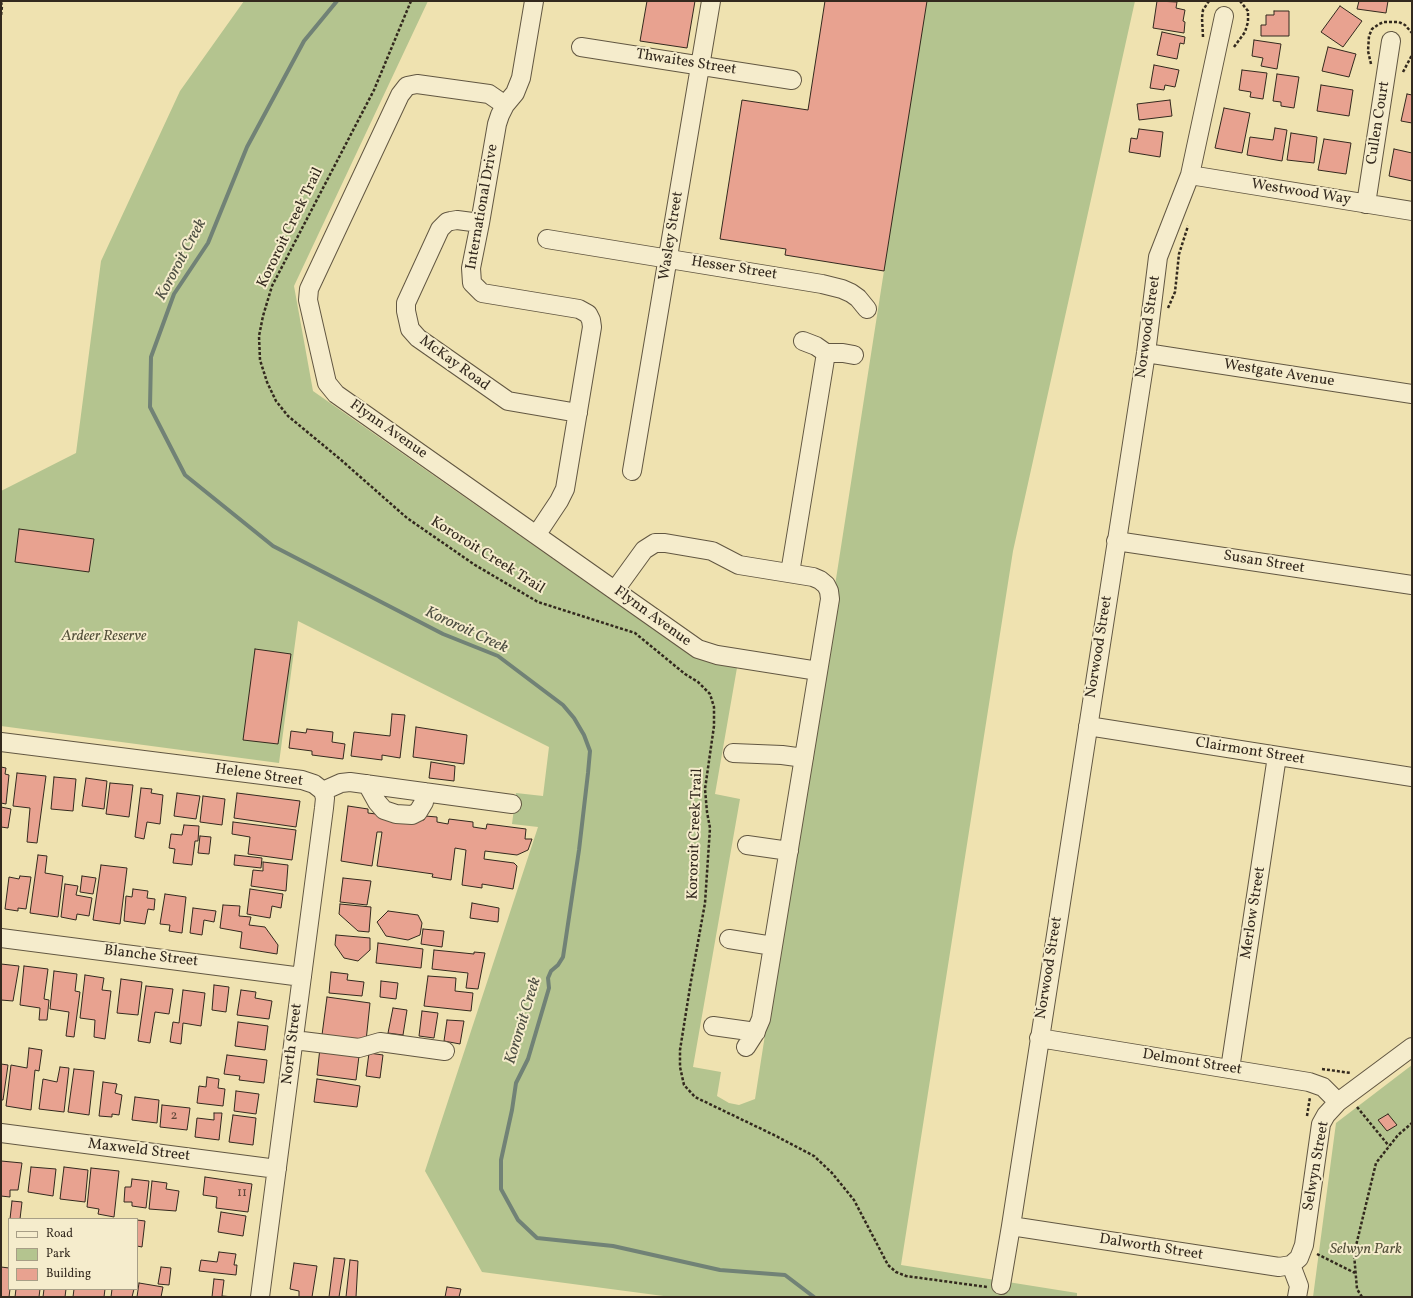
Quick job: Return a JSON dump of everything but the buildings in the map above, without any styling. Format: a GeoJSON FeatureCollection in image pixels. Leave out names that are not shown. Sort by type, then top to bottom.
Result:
{"type":"FeatureCollection","features":[{"type":"Feature","properties":{"kind":"street","name":"International Drive"},"geometry":{"type":"LineString","coordinates":[[534,1],[521,78],[515,93],[505,105],[497,124],[471,268],[472,283],[482,293],[579,309],[588,314],[591,320],[592,327],[563,496],[537,534]]}},
{"type":"Feature","properties":{"kind":"street","name":"Wasley Street"},"geometry":{"type":"LineString","coordinates":[[632,471],[711,1]]}},
{"type":"Feature","properties":{"kind":"street","name":"Norwood Street"},"geometry":{"type":"LineString","coordinates":[[994,1286],[1011,1226],[1146,353],[1158,258],[1190,175],[1224,16]]}},
{"type":"Feature","properties":{"kind":"street","name":"Cullen Court"},"geometry":{"type":"LineString","coordinates":[[1366,204],[1391,41]]}},
{"type":"Feature","properties":{"kind":"street","name":"Thwaites Street"},"geometry":{"type":"LineString","coordinates":[[581,47],[792,80]]}},
{"type":"Feature","properties":{"kind":"street","name":"Flynn Avenue"},"geometry":{"type":"LineString","coordinates":[[505,105],[489,94],[417,84],[407,86],[400,95],[309,289],[308,300],[326,383],[330,388],[698,649],[717,654],[818,671]]}},
{"type":"Feature","properties":{"kind":"street","name":"Westwood Way"},"geometry":{"type":"LineString","coordinates":[[1190,175],[1412,211]]}},
{"type":"Feature","properties":{"kind":"street","name":"McKay Road"},"geometry":{"type":"LineString","coordinates":[[480,223],[457,220],[447,222],[440,229],[408,296],[406,311],[410,329],[418,338],[502,398],[514,403],[578,413]]}},
{"type":"Feature","properties":{"kind":"street","name":"Hesser Street"},"geometry":{"type":"LineString","coordinates":[[546,239],[822,284],[842,289],[858,298],[867,309]]}},
{"type":"Feature","properties":{"kind":"street"},"geometry":{"type":"LineString","coordinates":[[803,341],[816,346],[826,353],[843,353],[854,355]]}},
{"type":"Feature","properties":{"kind":"street"},"geometry":{"type":"LineString","coordinates":[[790,573],[826,353]]}},
{"type":"Feature","properties":{"kind":"street","name":"Westgate Avenue"},"geometry":{"type":"LineString","coordinates":[[1146,353],[1412,394]]}},
{"type":"Feature","properties":{"kind":"street","name":"Susan Street"},"geometry":{"type":"LineString","coordinates":[[1116,540],[1412,585]]}},
{"type":"Feature","properties":{"kind":"street"},"geometry":{"type":"LineString","coordinates":[[615,590],[644,550],[655,543],[665,543],[712,550],[739,565],[805,575],[820,580],[826,585],[829,591],[830,599],[761,1019],[756,1032],[746,1047]]}},
{"type":"Feature","properties":{"kind":"street","name":"Clairmont Street"},"geometry":{"type":"LineString","coordinates":[[1088,726],[1412,777]]}},
{"type":"Feature","properties":{"kind":"street","name":"Helene Street"},"geometry":{"type":"LineString","coordinates":[[1,742],[302,780],[314,784],[323,791],[341,783],[350,782],[512,804]]}},
{"type":"Feature","properties":{"kind":"street"},"geometry":{"type":"LineString","coordinates":[[733,753],[782,755],[804,758]]}},
{"type":"Feature","properties":{"kind":"street","name":"Merlow Street"},"geometry":{"type":"LineString","coordinates":[[1230,1069],[1277,756]]}},
{"type":"Feature","properties":{"kind":"street"},"geometry":{"type":"LineString","coordinates":[[367,784],[377,802],[384,810],[396,814],[412,815],[418,812],[424,802],[425,792]]}},
{"type":"Feature","properties":{"kind":"street","name":"North Street"},"geometry":{"type":"LineString","coordinates":[[260,1297],[325,798],[323,791]]}},
{"type":"Feature","properties":{"kind":"street"},"geometry":{"type":"LineString","coordinates":[[747,845],[789,852]]}},
{"type":"Feature","properties":{"kind":"street","name":"Blanche Street"},"geometry":{"type":"LineString","coordinates":[[1,938],[302,977]]}},
{"type":"Feature","properties":{"kind":"street"},"geometry":{"type":"LineString","coordinates":[[729,939],[773,946]]}},
{"type":"Feature","properties":{"kind":"street"},"geometry":{"type":"LineString","coordinates":[[713,1026],[756,1032]]}},
{"type":"Feature","properties":{"kind":"street","name":"Delmont Street"},"geometry":{"type":"LineString","coordinates":[[1039,1038],[1309,1082],[1321,1074],[1338,1102]]}},
{"type":"Feature","properties":{"kind":"street"},"geometry":{"type":"LineString","coordinates":[[294,1040],[359,1048],[380,1042],[445,1051]]}},
{"type":"Feature","properties":{"kind":"street","name":"Selwyn Street"},"geometry":{"type":"LineString","coordinates":[[1291,1265],[1299,1258],[1304,1245],[1321,1124],[1326,1115],[1338,1102],[1412,1046]]}},
{"type":"Feature","properties":{"kind":"street","name":"Maxweld Street"},"geometry":{"type":"LineString","coordinates":[[1,1132],[277,1169]]}},
{"type":"Feature","properties":{"kind":"street","name":"Dalworth Street"},"geometry":{"type":"LineString","coordinates":[[1011,1226],[1279,1267],[1291,1265]]}},
{"type":"Feature","properties":{"kind":"street"},"geometry":{"type":"LineString","coordinates":[[1291,1265],[1299,1286],[1296,1297]]}},
{"type":"Feature","properties":{"kind":"path","name":"Kororoit Creek Trail"},"geometry":{"type":"LineString","coordinates":[[411,1],[374,90],[272,286],[259,336],[260,360],[267,382],[276,401],[288,416],[340,458],[407,518],[476,565],[538,602],[635,633],[685,674],[698,682],[710,694],[714,707],[714,726],[705,789],[710,828],[705,903],[680,1050],[680,1067],[684,1085],[695,1097],[814,1156],[832,1173],[854,1200],[888,1265],[896,1272],[906,1276],[994,1286]]}},
{"type":"Feature","properties":{"kind":"path"},"geometry":{"type":"LineString","coordinates":[[1232,50],[1245,32],[1248,22],[1248,11],[1240,1]]}},
{"type":"Feature","properties":{"kind":"path"},"geometry":{"type":"LineString","coordinates":[[1,2],[1,16]]}},
{"type":"Feature","properties":{"kind":"path"},"geometry":{"type":"LineString","coordinates":[[1167,311],[1175,292],[1179,254],[1191,219]]}},
{"type":"Feature","properties":{"kind":"path"},"geometry":{"type":"LineString","coordinates":[[1306,1123],[1309,1100],[1321,1074],[1352,1074],[1362,1085]]}},
{"type":"Feature","properties":{"kind":"path"},"geometry":{"type":"LineString","coordinates":[[1361,1103],[1357,1107],[1389,1146]]}},
{"type":"Feature","properties":{"kind":"path"},"geometry":{"type":"LineString","coordinates":[[1362,1297],[1357,1289],[1354,1254],[1376,1163],[1398,1135],[1412,1123]]}},
{"type":"Feature","properties":{"kind":"path"},"geometry":{"type":"LineString","coordinates":[[1304,1245],[1315,1253],[1356,1273]]}},
{"type":"Feature","properties":{"kind":"green space","name":"Ardeer Reserve"},"geometry":{"type":"Polygon","coordinates":[[[244,1],[428,1],[294,286],[313,391],[690,655],[738,662],[715,794],[740,799],[693,1067],[721,1072],[717,1096],[729,1103],[739,1105],[755,1099],[926,1],[1135,1],[1013,551],[901,1265],[1077,1293],[1077,1297],[671,1297],[482,1272],[425,1171],[538,827],[512,824],[516,793],[543,796],[549,747],[298,621],[279,763],[1,726],[1,491],[76,453],[101,261],[180,91],[244,1]]]}},
{"type":"Feature","properties":{"kind":"green space","name":"Selwyn Park"},"geometry":{"type":"Polygon","coordinates":[[[1412,1065],[1412,1297],[1313,1297],[1336,1123],[1412,1065]]]}},
{"type":"Feature","properties":{"kind":"waterway","name":"Kororoit Creek"},"geometry":{"type":"LineString","coordinates":[[337,1],[304,41],[247,147],[208,243],[174,294],[151,357],[150,407],[185,475],[273,546],[443,634],[498,656],[563,705],[574,718],[584,735],[590,751],[588,773],[579,850],[563,957],[558,965],[551,971],[548,978],[549,988],[528,1059],[516,1083],[512,1110],[501,1160],[501,1189],[518,1220],[537,1238],[613,1246],[720,1270],[785,1275],[814,1297]]}}]}
